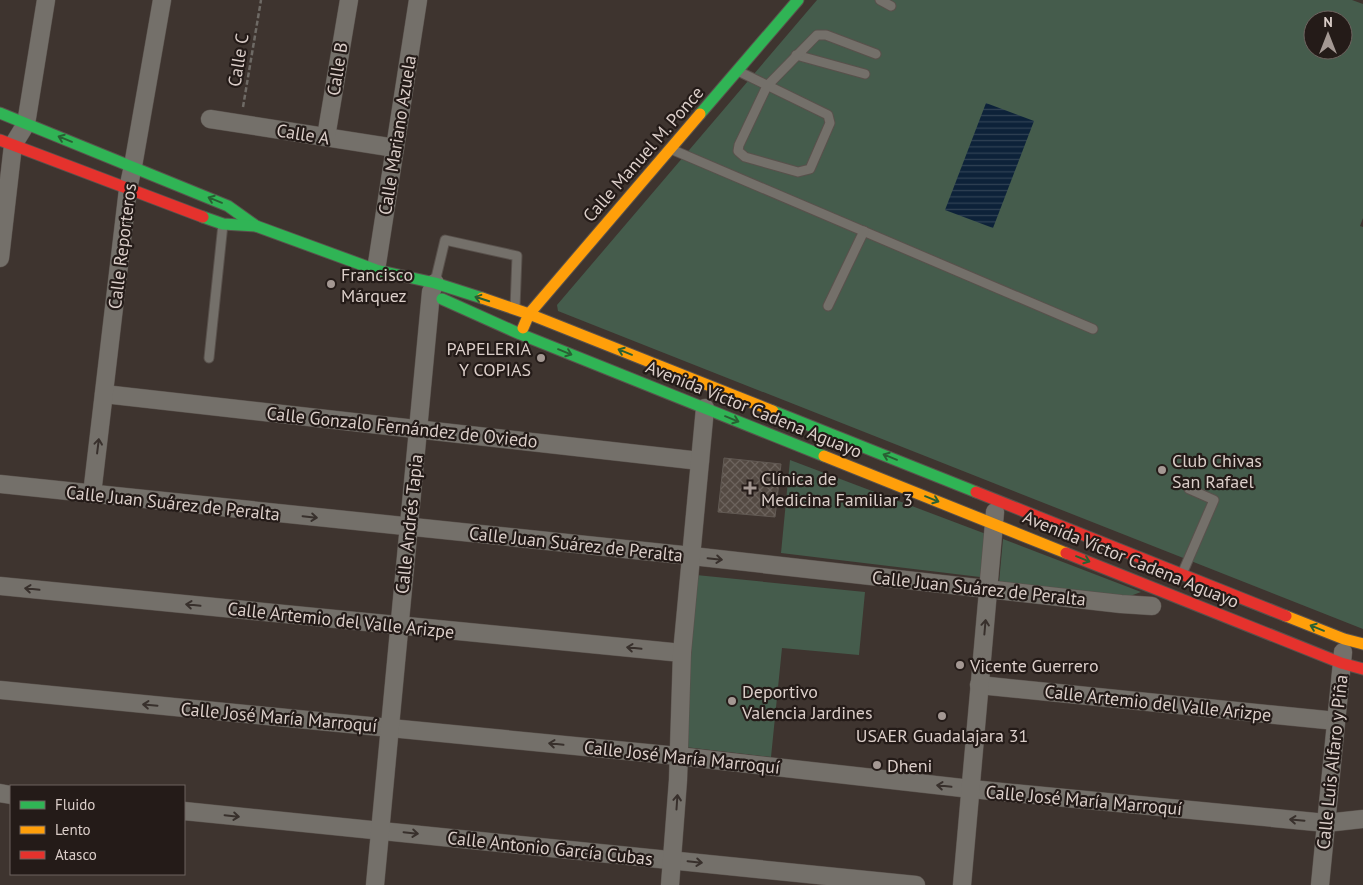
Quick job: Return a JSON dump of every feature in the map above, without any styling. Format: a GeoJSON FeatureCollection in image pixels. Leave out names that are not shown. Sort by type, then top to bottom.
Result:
{"type":"FeatureCollection","features":[{"type":"Feature","properties":{"kind":"street"},"geometry":{"type":"LineString","coordinates":[[0,258],[6,143],[26,124],[46,0]]}},
{"type":"Feature","properties":{"kind":"street","name":"Calle Reporteros"},"geometry":{"type":"LineString","coordinates":[[92,494],[128,189],[162,0]]}},
{"type":"Feature","properties":{"kind":"street","name":"Calle B"},"geometry":{"type":"LineString","coordinates":[[326,137],[349,0]]}},
{"type":"Feature","properties":{"kind":"street","name":"Calle Mariano Azuela"},"geometry":{"type":"LineString","coordinates":[[376,270],[418,0]]}},
{"type":"Feature","properties":{"kind":"street","name":"Calle Manuel M. Ponce"},"geometry":{"type":"LineString","coordinates":[[520,334],[529,314],[798,0]]}},
{"type":"Feature","properties":{"kind":"street","name":"Avenida Víctor Cadena Aguayo"},"geometry":{"type":"LineString","coordinates":[[0,114],[133,166],[228,206],[256,226],[376,270],[529,314],[1344,639],[1363,644]]}},
{"type":"Feature","properties":{"kind":"street","name":"Calle A"},"geometry":{"type":"LineString","coordinates":[[210,119],[396,148]]}},
{"type":"Feature","properties":{"kind":"street","name":"Avenida Víctor Cadena Aguayo"},"geometry":{"type":"LineString","coordinates":[[6,143],[223,224],[256,226]]}},
{"type":"Feature","properties":{"kind":"street","name":"Avenida Víctor Cadena Aguayo"},"geometry":{"type":"LineString","coordinates":[[428,285],[447,302],[520,334],[1341,663],[1363,669]]}},
{"type":"Feature","properties":{"kind":"street","name":"Calle Andrés Tapia"},"geometry":{"type":"LineString","coordinates":[[375,885],[418,428],[428,285]]}},
{"type":"Feature","properties":{"kind":"street","name":"Calle Gonzalo Fernández de Oviedo"},"geometry":{"type":"LineString","coordinates":[[104,394],[700,461]]}},
{"type":"Feature","properties":{"kind":"street"},"geometry":{"type":"LineString","coordinates":[[670,885],[678,780],[682,653],[705,408]]}},
{"type":"Feature","properties":{"kind":"street","name":"Calle Juan Suárez de Peralta"},"geometry":{"type":"LineString","coordinates":[[0,484],[1152,606]]}},
{"type":"Feature","properties":{"kind":"street"},"geometry":{"type":"LineString","coordinates":[[962,885],[996,499]]}},
{"type":"Feature","properties":{"kind":"street","name":"Calle Artemio del Valle Arizpe"},"geometry":{"type":"LineString","coordinates":[[0,586],[682,653]]}},
{"type":"Feature","properties":{"kind":"street","name":"Calle Luis Alfaro y Piña"},"geometry":{"type":"LineString","coordinates":[[1320,885],[1344,639]]}},
{"type":"Feature","properties":{"kind":"street","name":"Calle Artemio del Valle Arizpe"},"geometry":{"type":"LineString","coordinates":[[979,685],[1336,721]]}},
{"type":"Feature","properties":{"kind":"street","name":"Calle José María Marroquí"},"geometry":{"type":"LineString","coordinates":[[0,690],[678,756],[971,789],[1326,823],[1363,819]]}},
{"type":"Feature","properties":{"kind":"street","name":"Calle Antonio García Cubas"},"geometry":{"type":"LineString","coordinates":[[185,811],[916,885]]}},
{"type":"Feature","properties":{"kind":"lane"},"geometry":{"type":"LineString","coordinates":[[880,0],[891,6]]}},
{"type":"Feature","properties":{"kind":"lane"},"geometry":{"type":"LineString","coordinates":[[737,70],[767,86],[826,113],[829,118],[830,123],[810,169],[798,172],[745,157],[738,151],[739,145],[767,86],[817,35],[822,34],[876,54]]}},
{"type":"Feature","properties":{"kind":"lane"},"geometry":{"type":"LineString","coordinates":[[796,55],[865,74]]}},
{"type":"Feature","properties":{"kind":"lane"},"geometry":{"type":"LineString","coordinates":[[670,148],[1093,329]]}},
{"type":"Feature","properties":{"kind":"lane"},"geometry":{"type":"LineString","coordinates":[[209,358],[223,224]]}},
{"type":"Feature","properties":{"kind":"lane"},"geometry":{"type":"LineString","coordinates":[[828,306],[864,231]]}},
{"type":"Feature","properties":{"kind":"lane"},"geometry":{"type":"LineString","coordinates":[[428,285],[445,240],[517,256],[515,310]]}},
{"type":"Feature","properties":{"kind":"lane"},"geometry":{"type":"LineString","coordinates":[[1182,574],[1214,500],[1189,489]]}},
{"type":"Feature","properties":{"kind":"path","name":"Calle C"},"geometry":{"type":"LineString","coordinates":[[240,124],[261,0]]}},
{"type":"Feature","properties":{"kind":"green space","name":"Club Chivas San Rafael"},"geometry":{"type":"Polygon","coordinates":[[[817,0],[1352,0],[1363,4],[1363,218],[1360,226],[1363,227],[1363,629],[558,311],[557,305],[817,0]]]}},
{"type":"Feature","properties":{"kind":"green space"},"geometry":{"type":"Polygon","coordinates":[[[790,460],[986,534],[980,577],[781,553],[790,460]]]}},
{"type":"Feature","properties":{"kind":"green space"},"geometry":{"type":"Polygon","coordinates":[[[1003,539],[1141,592],[1122,599],[999,583],[1003,539]]]}},
{"type":"Feature","properties":{"kind":"green space","name":"Deportivo Valencia Jardines"},"geometry":{"type":"Polygon","coordinates":[[[696,575],[865,592],[859,655],[782,648],[771,757],[685,747],[696,575]]]}},
{"type":"Feature","properties":{"kind":"water"},"geometry":{"type":"Polygon","coordinates":[[[986,103],[1034,121],[993,228],[945,210],[986,103]]]}},
{"type":"Feature","properties":{"kind":"building","name":"Clínica de Medicina Familiar 3"},"geometry":{"type":"Polygon","coordinates":[[[724,458],[781,464],[775,517],[718,512],[724,458]]]}},
{"type":"Feature","properties":{"kind":"traffic: fast"},"geometry":{"type":"LineString","coordinates":[[700,114],[798,0]]}},
{"type":"Feature","properties":{"kind":"traffic: fast"},"geometry":{"type":"LineString","coordinates":[[0,113],[228,206],[256,226]]}},
{"type":"Feature","properties":{"kind":"traffic: fast"},"geometry":{"type":"LineString","coordinates":[[203,217],[223,224],[256,226],[376,270],[435,283],[482,298]]}},
{"type":"Feature","properties":{"kind":"traffic: fast"},"geometry":{"type":"LineString","coordinates":[[442,299],[520,334],[824,456]]}},
{"type":"Feature","properties":{"kind":"traffic: fast"},"geometry":{"type":"LineString","coordinates":[[773,411],[976,492]]}},
{"type":"Feature","properties":{"kind":"traffic: slow"},"geometry":{"type":"LineString","coordinates":[[523,328],[529,314],[700,114]]}},
{"type":"Feature","properties":{"kind":"traffic: slow"},"geometry":{"type":"LineString","coordinates":[[482,298],[529,314],[773,411]]}},
{"type":"Feature","properties":{"kind":"traffic: slow"},"geometry":{"type":"LineString","coordinates":[[824,456],[1066,553]]}},
{"type":"Feature","properties":{"kind":"traffic: slow"},"geometry":{"type":"LineString","coordinates":[[1286,616],[1344,639],[1363,644]]}},
{"type":"Feature","properties":{"kind":"traffic: jam"},"geometry":{"type":"LineString","coordinates":[[0,140],[203,217]]}},
{"type":"Feature","properties":{"kind":"traffic: jam"},"geometry":{"type":"LineString","coordinates":[[976,492],[1286,616]]}},
{"type":"Feature","properties":{"kind":"traffic: jam"},"geometry":{"type":"LineString","coordinates":[[1066,553],[1341,663],[1363,669]]}},
{"type":"Feature","properties":{"kind":"place","name":"Francisco Márquez"},"geometry":{"type":"Point","coordinates":[331,284]}},
{"type":"Feature","properties":{"kind":"place","name":"PAPELERIA Y COPIAS"},"geometry":{"type":"Point","coordinates":[541,358]}},
{"type":"Feature","properties":{"kind":"place","name":"Club Chivas San Rafael"},"geometry":{"type":"Point","coordinates":[1162,470]}},
{"type":"Feature","properties":{"kind":"place","name":"Clínica de Medicina Familiar 3"},"geometry":{"type":"Point","coordinates":[750,488]}},
{"type":"Feature","properties":{"kind":"place","name":"Vicente Guerrero"},"geometry":{"type":"Point","coordinates":[960,665]}},
{"type":"Feature","properties":{"kind":"place","name":"Deportivo Valencia Jardines"},"geometry":{"type":"Point","coordinates":[732,701]}},
{"type":"Feature","properties":{"kind":"place","name":"USAER Guadalajara 31"},"geometry":{"type":"Point","coordinates":[942,716]}},
{"type":"Feature","properties":{"kind":"place","name":"Dheni"},"geometry":{"type":"Point","coordinates":[877,765]}}]}
